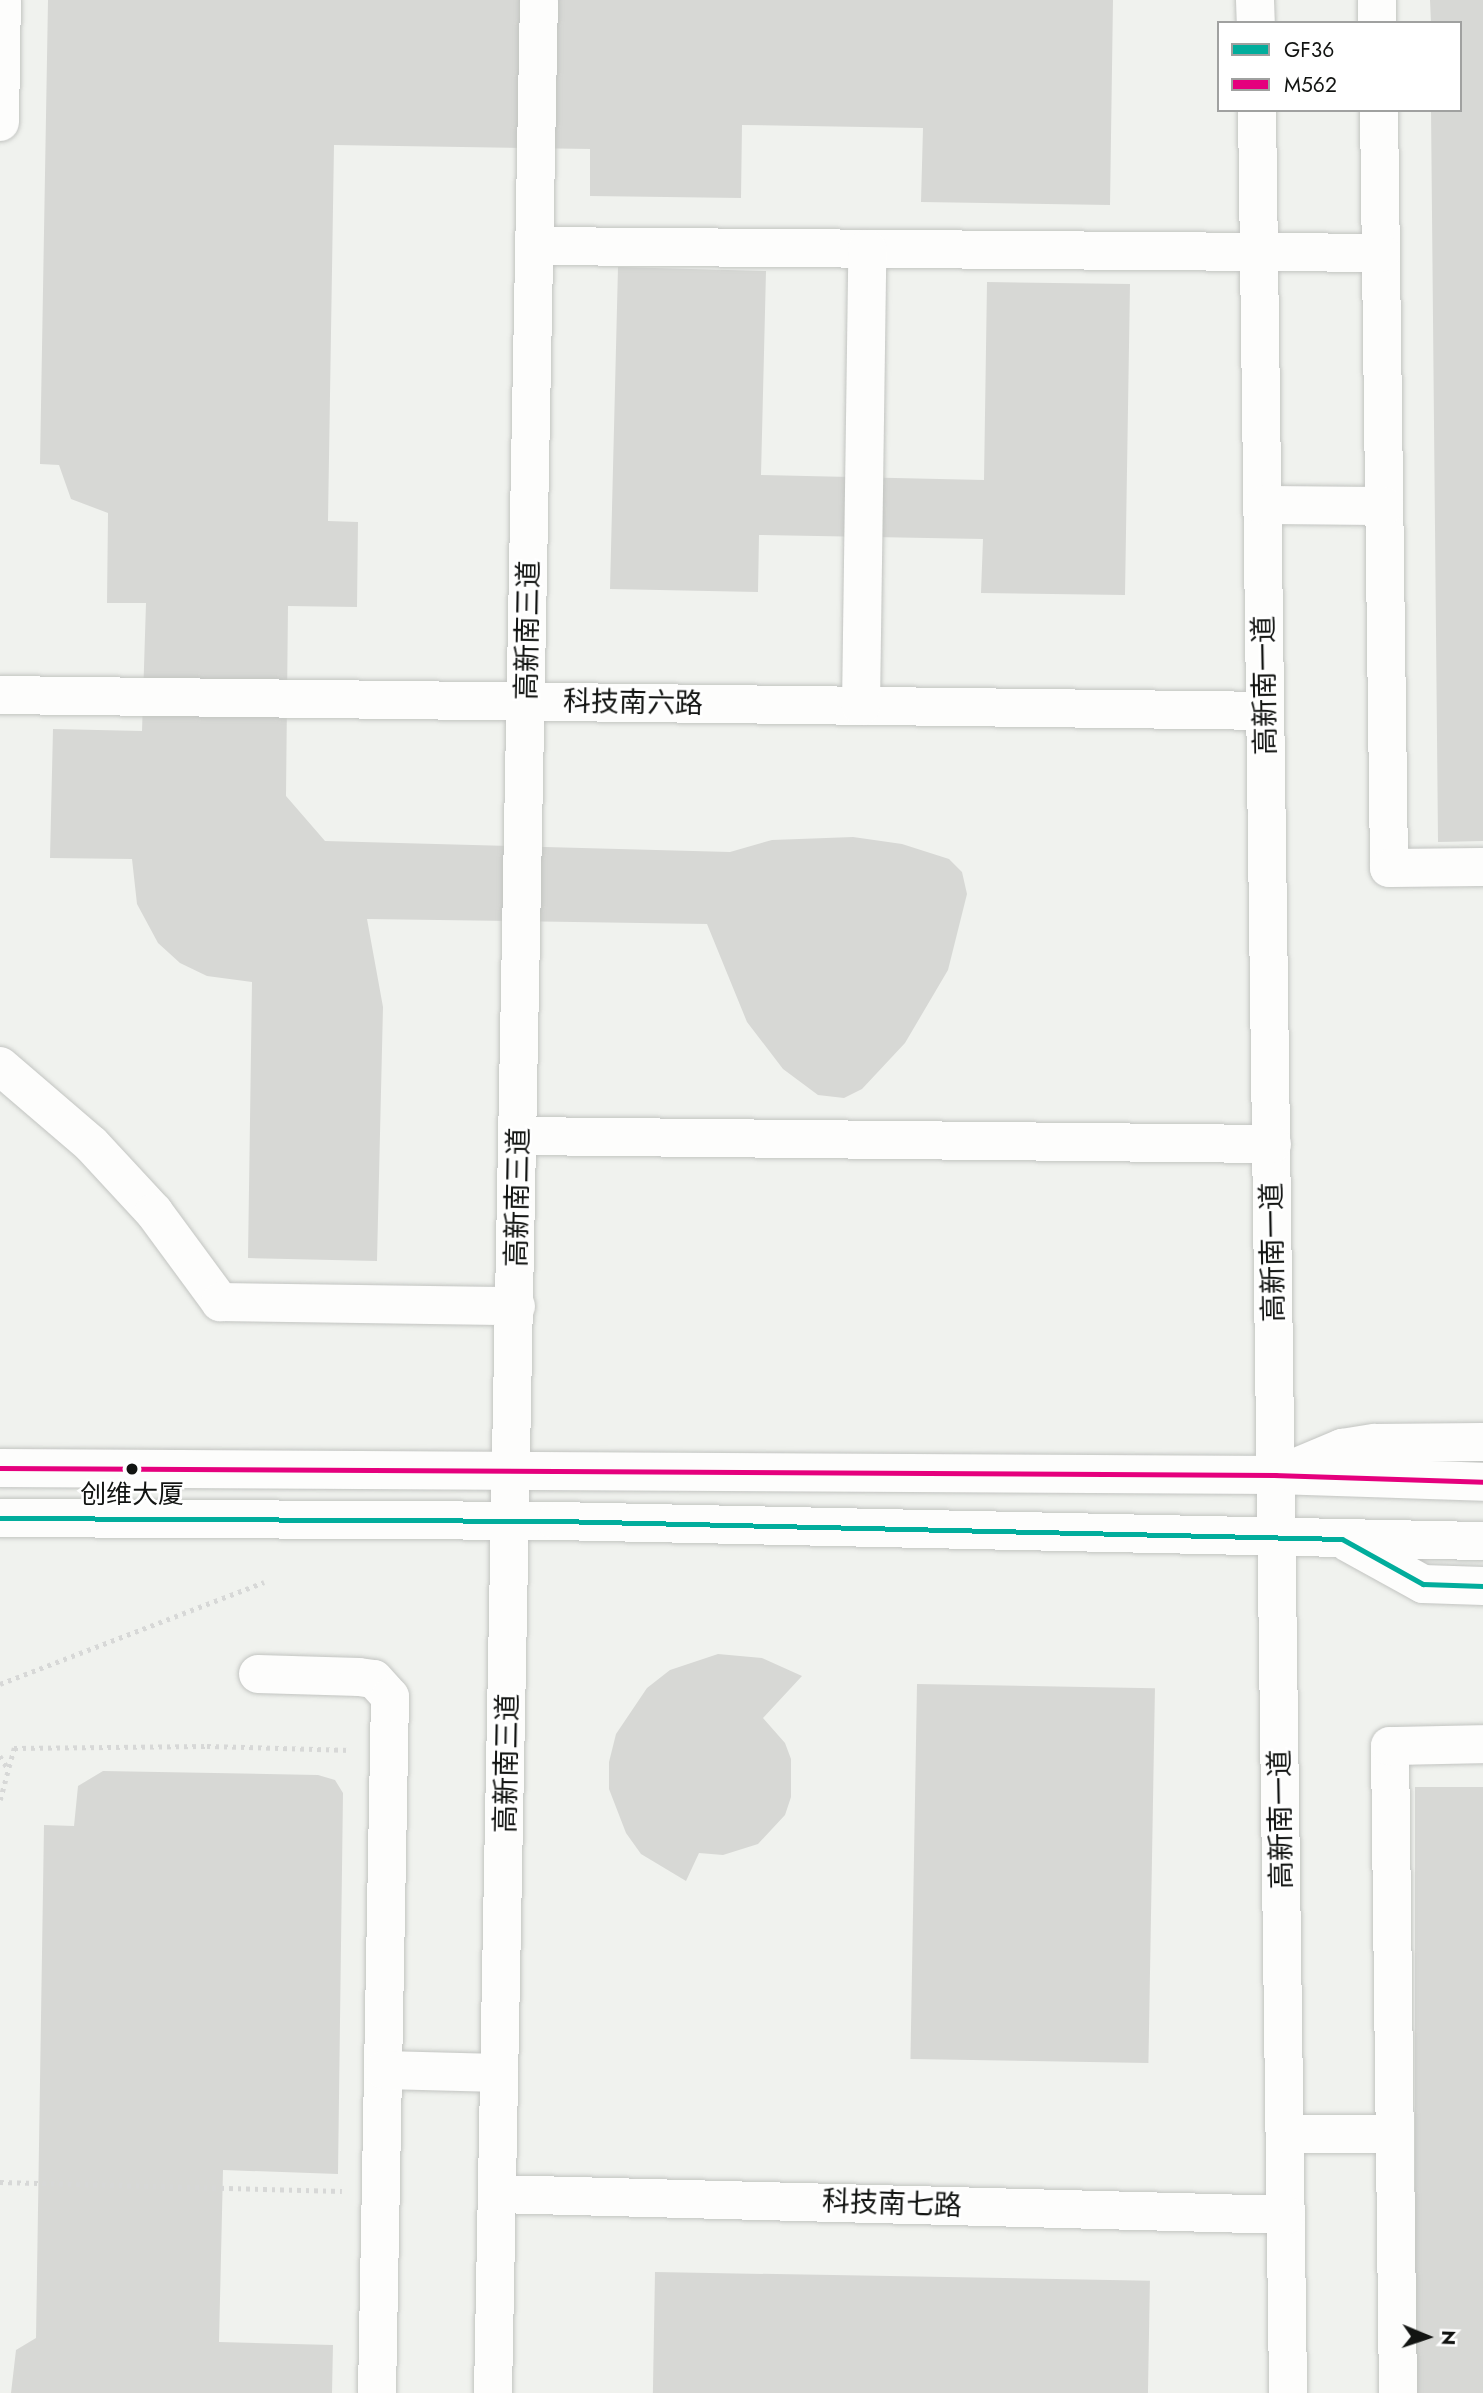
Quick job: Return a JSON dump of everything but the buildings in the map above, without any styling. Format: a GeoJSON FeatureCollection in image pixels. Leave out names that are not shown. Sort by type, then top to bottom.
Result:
{"type":"FeatureCollection","features":[{"type":"Feature","properties":{"kind":"street"},"geometry":{"type":"LineString","coordinates":[[0,122],[2,0]]}},
{"type":"Feature","properties":{"kind":"street","name":"高新南三道"},"geometry":{"type":"LineString","coordinates":[[493,2393],[513,1470],[539,0]]}},
{"type":"Feature","properties":{"kind":"street"},"geometry":{"type":"LineString","coordinates":[[1255,0],[1256,21]]}},
{"type":"Feature","properties":{"kind":"street"},"geometry":{"type":"LineString","coordinates":[[1377,0],[1377,21]]}},
{"type":"Feature","properties":{"kind":"street","name":"高新南一道"},"geometry":{"type":"LineString","coordinates":[[1257,112],[1288,2393]]}},
{"type":"Feature","properties":{"kind":"street"},"geometry":{"type":"LineString","coordinates":[[1379,112],[1390,868],[1483,867]]}},
{"type":"Feature","properties":{"kind":"street"},"geometry":{"type":"LineString","coordinates":[[535,246],[1381,253]]}},
{"type":"Feature","properties":{"kind":"street"},"geometry":{"type":"LineString","coordinates":[[861,706],[867,249]]}},
{"type":"Feature","properties":{"kind":"street"},"geometry":{"type":"LineString","coordinates":[[1263,505],[1384,506]]}},
{"type":"Feature","properties":{"kind":"street","name":"科技南六路"},"geometry":{"type":"LineString","coordinates":[[0,695],[1265,711]]}},
{"type":"Feature","properties":{"kind":"street"},"geometry":{"type":"LineString","coordinates":[[0,1066],[91,1144],[154,1212],[220,1302],[516,1306]]}},
{"type":"Feature","properties":{"kind":"street"},"geometry":{"type":"LineString","coordinates":[[519,1136],[1272,1144]]}},
{"type":"Feature","properties":{"kind":"street"},"geometry":{"type":"LineString","coordinates":[[1276,1475],[1342,1448],[1375,1443],[1483,1442]]}},
{"type":"Feature","properties":{"kind":"street"},"geometry":{"type":"LineString","coordinates":[[0,1468],[1276,1475],[1483,1482]]}},
{"type":"Feature","properties":{"kind":"street"},"geometry":{"type":"LineString","coordinates":[[0,1518],[512,1520],[1277,1539],[1483,1541]]}},
{"type":"Feature","properties":{"kind":"street"},"geometry":{"type":"LineString","coordinates":[[1342,1539],[1423,1584],[1483,1586]]}},
{"type":"Feature","properties":{"kind":"street"},"geometry":{"type":"LineString","coordinates":[[258,1674],[374,1679],[390,1697],[392,1712],[377,2393]]}},
{"type":"Feature","properties":{"kind":"street"},"geometry":{"type":"LineString","coordinates":[[1398,2393],[1390,1746],[1483,1744]]}},
{"type":"Feature","properties":{"kind":"street"},"geometry":{"type":"LineString","coordinates":[[384,2070],[499,2073]]}},
{"type":"Feature","properties":{"kind":"street"},"geometry":{"type":"LineString","coordinates":[[1285,2134],[1394,2134]]}},
{"type":"Feature","properties":{"kind":"street","name":"科技南七路"},"geometry":{"type":"LineString","coordinates":[[497,2194],[1286,2215]]}},
{"type":"Feature","properties":{"kind":"path"},"geometry":{"type":"LineString","coordinates":[[0,1684],[264,1582]]}},
{"type":"Feature","properties":{"kind":"path"},"geometry":{"type":"LineString","coordinates":[[0,1800],[14,1748],[207,1746],[391,1752]]}},
{"type":"Feature","properties":{"kind":"path"},"geometry":{"type":"LineString","coordinates":[[0,1756],[8,1768]]}},
{"type":"Feature","properties":{"kind":"path"},"geometry":{"type":"LineString","coordinates":[[0,2182],[382,2191]]}},
{"type":"Feature","properties":{"kind":"transit line","name":"M562"},"geometry":{"type":"LineString","coordinates":[[0,1468],[1276,1475],[1483,1482]]}},
{"type":"Feature","properties":{"kind":"transit line","name":"GF36"},"geometry":{"type":"LineString","coordinates":[[0,1518],[556,1521],[1342,1539],[1423,1584],[1483,1586]]}},
{"type":"Feature","properties":{"kind":"place","name":"创维大厦"},"geometry":{"type":"Point","coordinates":[132,1469]}}]}
